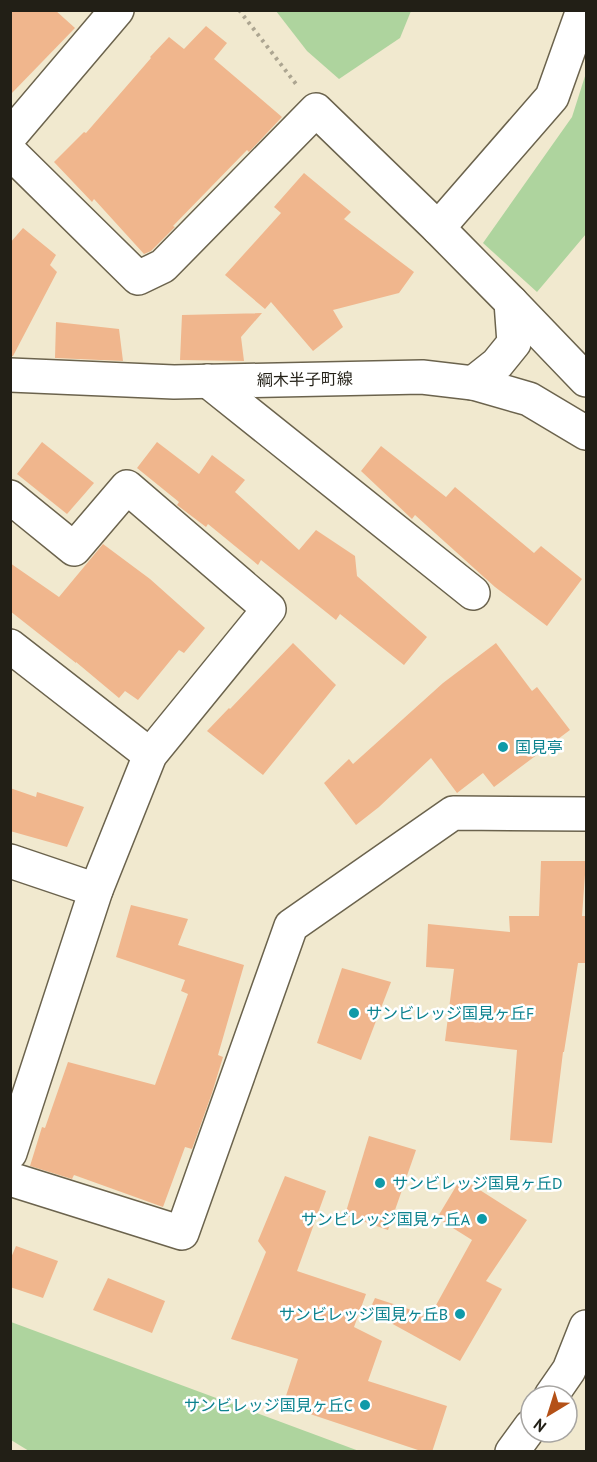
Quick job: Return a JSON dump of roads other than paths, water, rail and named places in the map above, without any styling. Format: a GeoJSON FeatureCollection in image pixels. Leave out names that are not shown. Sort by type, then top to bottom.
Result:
{"type":"FeatureCollection","features":[{"type":"Feature","properties":{"kind":"street"},"geometry":{"type":"LineString","coordinates":[[10,135],[117,10]]}},
{"type":"Feature","properties":{"kind":"street"},"geometry":{"type":"LineString","coordinates":[[438,228],[552,97],[583,10]]}},
{"type":"Feature","properties":{"kind":"street"},"geometry":{"type":"LineString","coordinates":[[10,152],[138,278],[163,266],[316,110],[438,228],[586,380]]}},
{"type":"Feature","properties":{"kind":"street"},"geometry":{"type":"LineString","coordinates":[[473,383],[497,364],[514,343],[511,302]]}},
{"type":"Feature","properties":{"kind":"street","name":"綱木半子町線"},"geometry":{"type":"LineString","coordinates":[[10,375],[174,382],[422,377],[473,383],[529,399],[586,433]]}},
{"type":"Feature","properties":{"kind":"street"},"geometry":{"type":"LineString","coordinates":[[208,381],[473,593]]}},
{"type":"Feature","properties":{"kind":"street"},"geometry":{"type":"LineString","coordinates":[[10,497],[74,549],[127,487],[269,609],[150,755],[96,890],[10,1153]]}},
{"type":"Feature","properties":{"kind":"street"},"geometry":{"type":"LineString","coordinates":[[10,646],[150,755]]}},
{"type":"Feature","properties":{"kind":"street"},"geometry":{"type":"LineString","coordinates":[[10,1179],[182,1233],[291,926],[453,813],[586,814]]}},
{"type":"Feature","properties":{"kind":"street"},"geometry":{"type":"LineString","coordinates":[[10,861],[96,890]]}},
{"type":"Feature","properties":{"kind":"street"},"geometry":{"type":"LineString","coordinates":[[559,1384],[569,1370],[586,1327]]}},
{"type":"Feature","properties":{"kind":"place","name":"国見亭"},"geometry":{"type":"Point","coordinates":[503,747]}},
{"type":"Feature","properties":{"kind":"place","name":"サンビレッジ国見ヶ丘F"},"geometry":{"type":"Point","coordinates":[354,1013]}},
{"type":"Feature","properties":{"kind":"place","name":"サンビレッジ国見ヶ丘D"},"geometry":{"type":"Point","coordinates":[380,1183]}},
{"type":"Feature","properties":{"kind":"place","name":"サンビレッジ国見ヶ丘A"},"geometry":{"type":"Point","coordinates":[482,1219]}},
{"type":"Feature","properties":{"kind":"place","name":"サンビレッジ国見ヶ丘B"},"geometry":{"type":"Point","coordinates":[460,1314]}},
{"type":"Feature","properties":{"kind":"place","name":"サンビレッジ国見ヶ丘C"},"geometry":{"type":"Point","coordinates":[365,1405]}}]}
